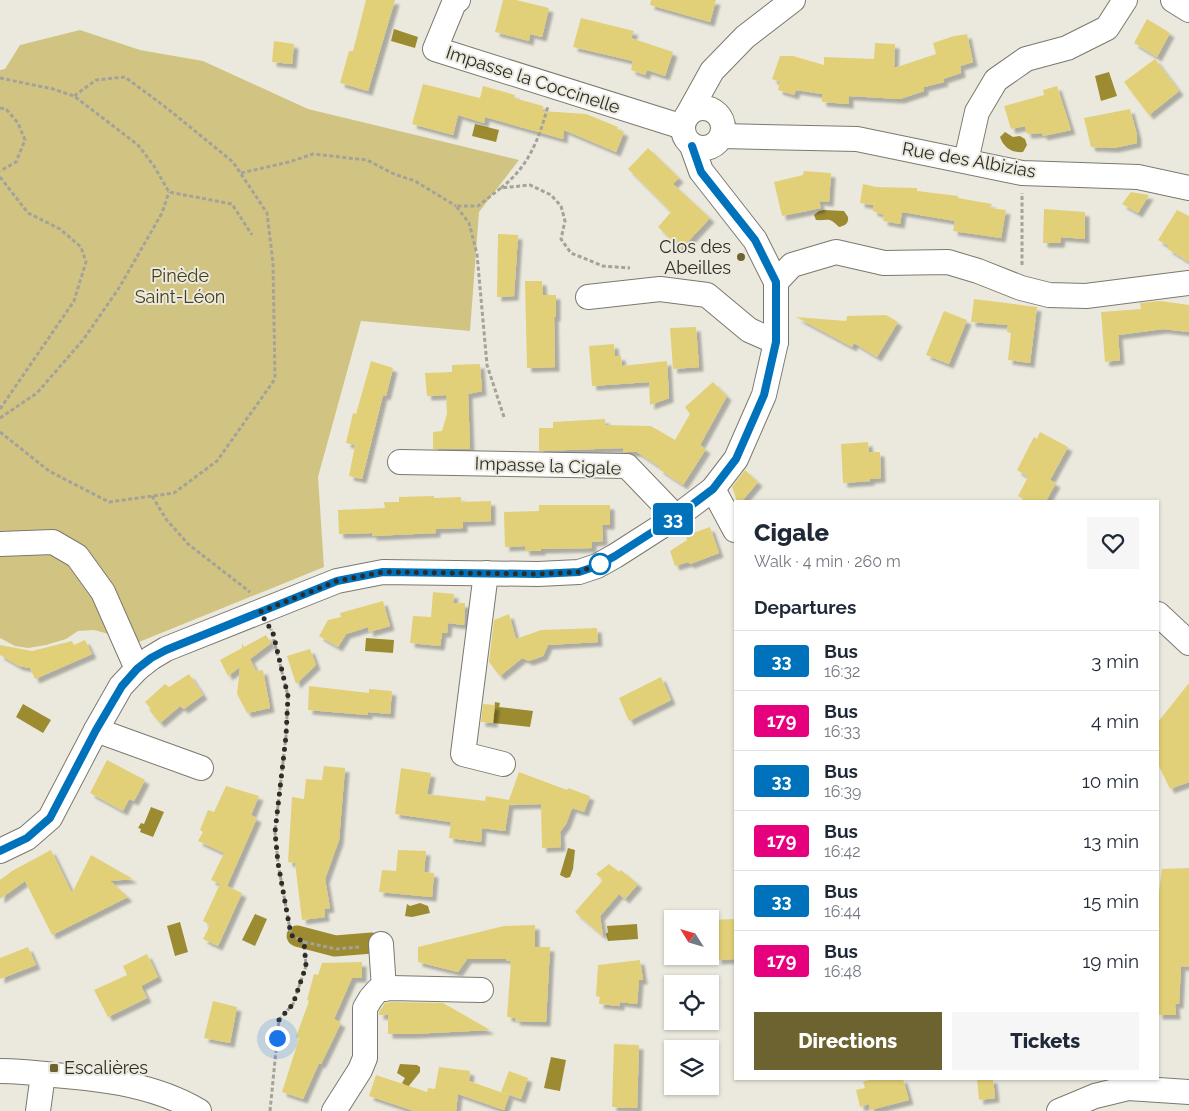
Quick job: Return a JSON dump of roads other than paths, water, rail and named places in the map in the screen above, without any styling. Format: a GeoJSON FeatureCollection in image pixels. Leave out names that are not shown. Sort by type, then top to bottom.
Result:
{"type":"FeatureCollection","features":[{"type":"Feature","properties":{"kind":"street","name":"Impasse la Coccinelle"},"geometry":{"type":"LineString","coordinates":[[458,0],[454,3],[435,49],[698,132]]}},
{"type":"Feature","properties":{"kind":"street"},"geometry":{"type":"LineString","coordinates":[[0,851],[27,838],[50,818],[96,730],[122,686],[137,669],[151,658],[166,650],[337,581],[383,572],[538,574],[579,572],[597,566],[609,559],[676,517],[713,489],[736,459],[764,395],[776,342],[776,282],[755,240],[701,172],[698,132],[712,71],[745,38],[793,0]]}},
{"type":"Feature","properties":{"kind":"street"},"geometry":{"type":"LineString","coordinates":[[966,161],[977,112],[996,80],[1026,59],[1067,48],[1107,28],[1126,0]]}},
{"type":"Feature","properties":{"kind":"street"},"geometry":{"type":"LineString","coordinates":[[1172,0],[1189,10]]}},
{"type":"Feature","properties":{"kind":"street"},"geometry":{"type":"LineString","coordinates":[[711,110],[712,71]]}},
{"type":"Feature","properties":{"kind":"street"},"geometry":{"type":"LineString","coordinates":[[698,132],[724,124],[721,118],[711,110]]}},
{"type":"Feature","properties":{"kind":"street"},"geometry":{"type":"LineString","coordinates":[[711,110],[749,137]]}},
{"type":"Feature","properties":{"kind":"street","name":"Rue des Albizias"},"geometry":{"type":"LineString","coordinates":[[698,132],[749,137],[857,139],[1022,173],[1138,176],[1189,188]]}},
{"type":"Feature","properties":{"kind":"street"},"geometry":{"type":"LineString","coordinates":[[776,282],[792,265],[836,252],[884,262],[948,262],[978,271],[1021,288],[1049,295],[1086,296],[1189,283]]}},
{"type":"Feature","properties":{"kind":"street"},"geometry":{"type":"LineString","coordinates":[[588,297],[660,289],[708,295],[749,330],[776,342]]}},
{"type":"Feature","properties":{"kind":"street","name":"Impasse la Cigale"},"geometry":{"type":"LineString","coordinates":[[400,462],[627,466],[676,517]]}},
{"type":"Feature","properties":{"kind":"street"},"geometry":{"type":"LineString","coordinates":[[713,489],[734,528]]}},
{"type":"Feature","properties":{"kind":"street"},"geometry":{"type":"LineString","coordinates":[[0,544],[53,542],[77,556],[103,592],[137,669]]}},
{"type":"Feature","properties":{"kind":"street"},"geometry":{"type":"LineString","coordinates":[[486,573],[463,754],[503,764]]}},
{"type":"Feature","properties":{"kind":"street"},"geometry":{"type":"LineString","coordinates":[[1159,615],[1189,642]]}},
{"type":"Feature","properties":{"kind":"street"},"geometry":{"type":"LineString","coordinates":[[96,730],[201,768]]}},
{"type":"Feature","properties":{"kind":"street"},"geometry":{"type":"LineString","coordinates":[[381,944],[384,989]]}},
{"type":"Feature","properties":{"kind":"street"},"geometry":{"type":"LineString","coordinates":[[334,1111],[360,1070],[365,1058],[365,1008],[370,998],[378,990],[481,990]]}},
{"type":"Feature","properties":{"kind":"street"},"geometry":{"type":"LineString","coordinates":[[0,1071],[102,1079],[140,1087],[169,1104],[187,1104],[199,1111]]}},
{"type":"Feature","properties":{"kind":"street"},"geometry":{"type":"LineString","coordinates":[[38,1111],[43,1074]]}},
{"type":"Feature","properties":{"kind":"street"},"geometry":{"type":"LineString","coordinates":[[1059,1111],[1128,1083],[1189,1092]]}},
{"type":"Feature","properties":{"kind":"waterway"},"geometry":{"type":"LineString","coordinates":[[297,936],[335,946],[372,943]]}},
{"type":"Feature","properties":{"kind":"place","name":"Clos des Abeilles"},"geometry":{"type":"Point","coordinates":[741,257]}},
{"type":"Feature","properties":{"kind":"place","name":"Escalières"},"geometry":{"type":"Point","coordinates":[54,1068]}},
{"type":"Feature","properties":{"kind":"park label","name":"Pinède Saint-Léon"},"geometry":{"type":"Point","coordinates":[180,286]}}]}
